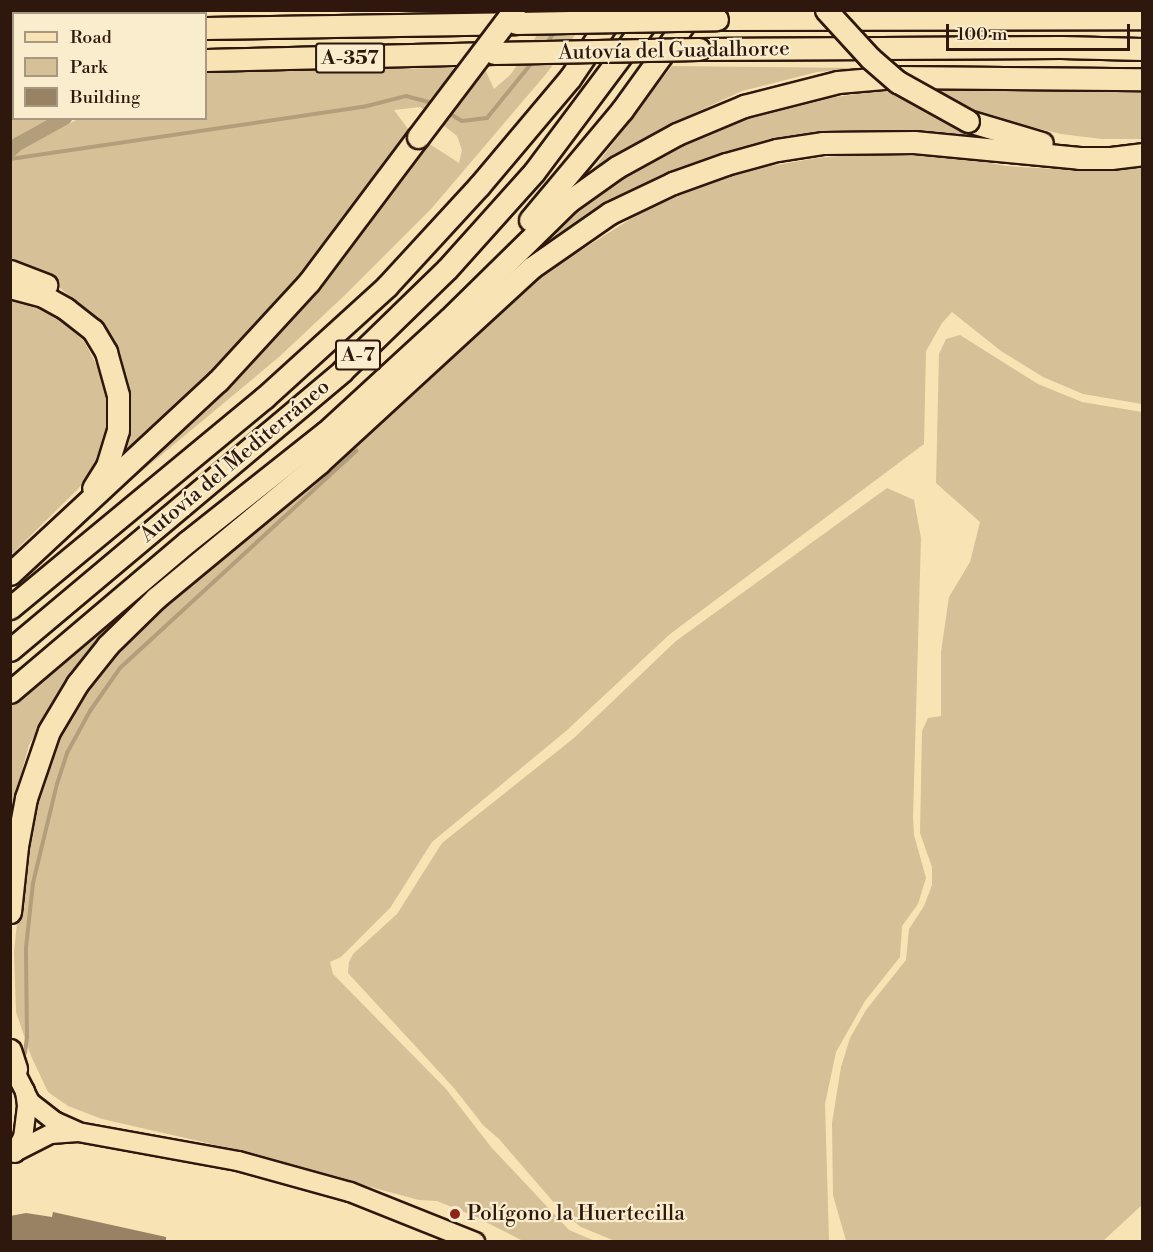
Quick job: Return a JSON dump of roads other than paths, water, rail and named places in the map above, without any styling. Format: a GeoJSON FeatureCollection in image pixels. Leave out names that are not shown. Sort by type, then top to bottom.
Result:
{"type":"FeatureCollection","features":[{"type":"Feature","properties":{"kind":"highway","name":"Autovía del Mediterráneo"},"geometry":{"type":"LineString","coordinates":[[10,608],[264,398],[387,286],[479,186],[570,78],[616,10]]}},
{"type":"Feature","properties":{"kind":"highway","name":"Autovía del Mediterráneo"},"geometry":{"type":"LineString","coordinates":[[10,650],[334,378],[447,269],[534,172],[655,10]]}},
{"type":"Feature","properties":{"kind":"highway"},"geometry":{"type":"LineString","coordinates":[[405,358],[552,196],[622,110],[694,10]]}},
{"type":"Feature","properties":{"kind":"highway"},"geometry":{"type":"LineString","coordinates":[[826,10],[870,58],[898,82],[968,121],[1028,141],[1077,149],[1140,154]]}},
{"type":"Feature","properties":{"kind":"highway"},"geometry":{"type":"LineString","coordinates":[[10,573],[218,381],[309,282],[418,137],[515,17]]}},
{"type":"Feature","properties":{"kind":"highway","name":"Autovía del Guadalhorce"},"geometry":{"type":"LineString","coordinates":[[207,28],[515,17],[1143,18]]}},
{"type":"Feature","properties":{"kind":"highway","name":"Autovía del Guadalhorce"},"geometry":{"type":"LineString","coordinates":[[207,60],[699,49],[1061,47],[1143,49]]}},
{"type":"Feature","properties":{"kind":"highway"},"geometry":{"type":"LineString","coordinates":[[16,687],[187,542],[326,432],[449,319],[568,202],[617,167],[677,134],[744,106],[838,82],[895,77],[1143,80]]}},
{"type":"Feature","properties":{"kind":"highway"},"geometry":{"type":"LineString","coordinates":[[10,912],[17,846],[26,798],[49,731],[77,684],[108,645],[156,598],[319,463],[531,268],[609,213],[673,183],[726,164],[777,150],[823,143],[914,142],[1078,158],[1140,154]]}},
{"type":"Feature","properties":{"kind":"highway"},"geometry":{"type":"LineString","coordinates":[[10,271],[48,286],[77,308],[93,330],[106,352],[118,395],[118,430],[107,466],[92,489],[10,573]]}},
{"type":"Feature","properties":{"kind":"highway"},"geometry":{"type":"LineString","coordinates":[[10,287],[43,296],[66,309],[93,330]]}},
{"type":"Feature","properties":{"kind":"main road"},"geometry":{"type":"LineString","coordinates":[[12,1061],[30,1102],[54,1121],[78,1132],[238,1161],[350,1192],[475,1242]]}},
{"type":"Feature","properties":{"kind":"main road"},"geometry":{"type":"LineString","coordinates":[[14,1155],[26,1121],[25,1091]]}},
{"type":"Feature","properties":{"kind":"main road"},"geometry":{"type":"LineString","coordinates":[[14,1155],[51,1134],[78,1132]]}},
{"type":"Feature","properties":{"kind":"waterway"},"geometry":{"type":"LineString","coordinates":[[546,44],[556,30]]}},
{"type":"Feature","properties":{"kind":"waterway"},"geometry":{"type":"LineString","coordinates":[[447,112],[462,121],[487,118],[535,59]]}},
{"type":"Feature","properties":{"kind":"waterway"},"geometry":{"type":"LineString","coordinates":[[10,159],[363,107],[406,96],[436,104]]}},
{"type":"Feature","properties":{"kind":"waterway"},"geometry":{"type":"LineString","coordinates":[[10,151],[18,144],[61,120]]}},
{"type":"Feature","properties":{"kind":"waterway"},"geometry":{"type":"LineString","coordinates":[[25,1053],[27,1036],[26,948],[33,883],[57,784],[67,753],[90,711],[120,668],[356,451]]}},
{"type":"Feature","properties":{"kind":"place","name":"Polígono la Huertecilla"},"geometry":{"type":"Point","coordinates":[455,1214]}}]}
